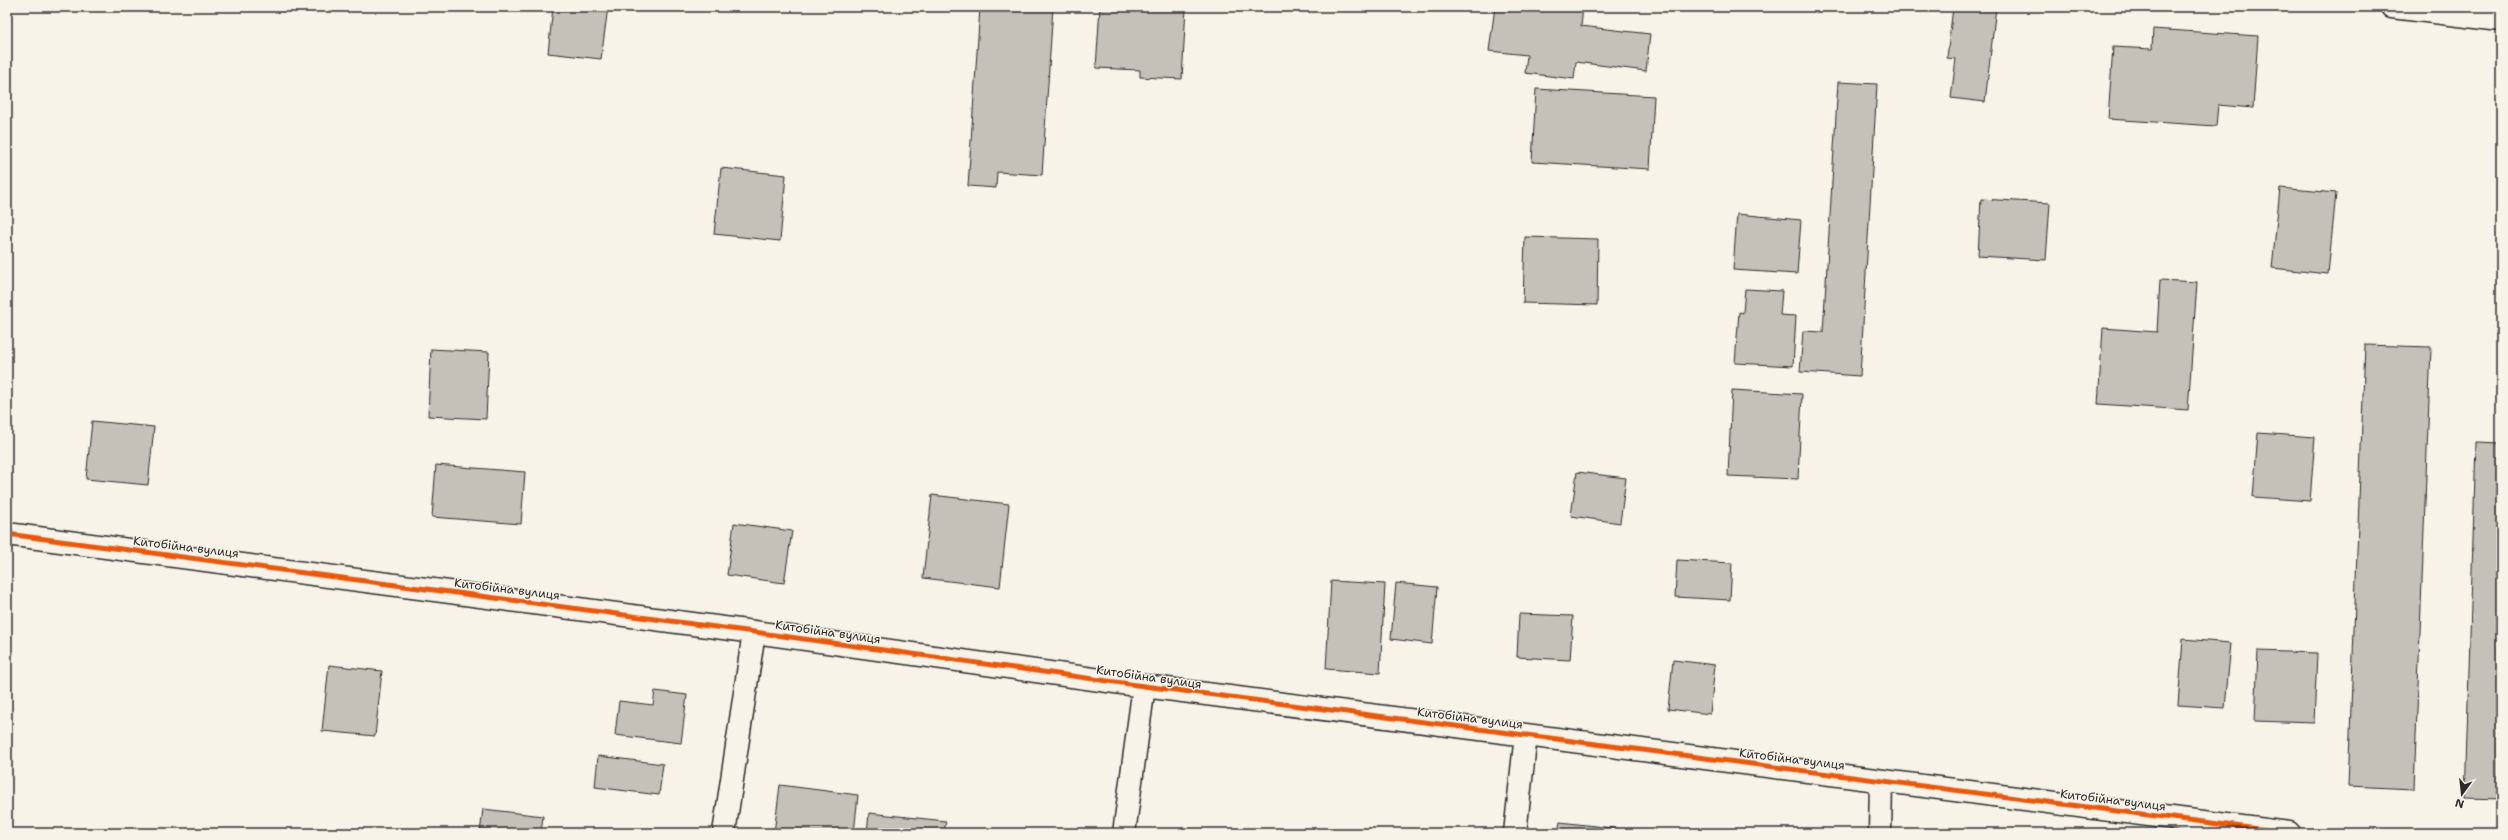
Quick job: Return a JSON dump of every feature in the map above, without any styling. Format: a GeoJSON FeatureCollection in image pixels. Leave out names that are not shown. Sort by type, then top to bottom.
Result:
{"type":"FeatureCollection","features":[{"type":"Feature","properties":{"kind":"street"},"geometry":{"type":"LineString","coordinates":[[2392,7],[2501,20]]}},
{"type":"Feature","properties":{"kind":"street","name":"Китобійна вулиця"},"geometry":{"type":"LineString","coordinates":[[7,534],[754,632],[1144,686],[2281,832]]}},
{"type":"Feature","properties":{"kind":"street"},"geometry":{"type":"LineString","coordinates":[[724,833],[754,632]]}},
{"type":"Feature","properties":{"kind":"street"},"geometry":{"type":"LineString","coordinates":[[1124,833],[1144,686]]}},
{"type":"Feature","properties":{"kind":"street"},"geometry":{"type":"LineString","coordinates":[[1515,833],[1526,735]]}},
{"type":"Feature","properties":{"kind":"street"},"geometry":{"type":"LineString","coordinates":[[1880,833],[1881,781]]}},
{"type":"Feature","properties":{"kind":"building"},"geometry":{"type":"Polygon","coordinates":[[[553,7],[608,7],[601,59],[548,53],[553,7]]]}},
{"type":"Feature","properties":{"kind":"building"},"geometry":{"type":"Polygon","coordinates":[[[980,7],[1053,7],[1042,175],[997,172],[996,188],[968,186],[980,7]]]}},
{"type":"Feature","properties":{"kind":"building"},"geometry":{"type":"Polygon","coordinates":[[[1100,7],[1186,7],[1182,79],[1140,77],[1140,70],[1096,68],[1100,7]]]}},
{"type":"Feature","properties":{"kind":"building"},"geometry":{"type":"Polygon","coordinates":[[[1495,7],[1583,7],[1581,26],[1650,34],[1646,71],[1576,62],[1574,79],[1525,73],[1527,55],[1489,51],[1495,7]]]}},
{"type":"Feature","properties":{"kind":"building"},"geometry":{"type":"Polygon","coordinates":[[[1953,7],[1996,7],[1985,102],[1951,98],[1956,59],[1947,58],[1953,7]]]}},
{"type":"Feature","properties":{"kind":"building"},"geometry":{"type":"Polygon","coordinates":[[[2153,29],[2258,36],[2253,108],[2218,105],[2216,126],[2108,119],[2113,47],[2152,49],[2153,29]]]}},
{"type":"Feature","properties":{"kind":"building"},"geometry":{"type":"Polygon","coordinates":[[[1838,82],[1877,84],[1860,376],[1800,372],[1803,331],[1823,332],[1838,82]]]}},
{"type":"Feature","properties":{"kind":"building"},"geometry":{"type":"Polygon","coordinates":[[[1536,89],[1654,96],[1650,169],[1532,162],[1536,89]]]}},
{"type":"Feature","properties":{"kind":"building"},"geometry":{"type":"Polygon","coordinates":[[[721,168],[786,175],[780,241],[714,234],[721,168]]]}},
{"type":"Feature","properties":{"kind":"building"},"geometry":{"type":"Polygon","coordinates":[[[2280,188],[2336,193],[2328,274],[2272,268],[2280,188]]]}},
{"type":"Feature","properties":{"kind":"building"},"geometry":{"type":"Polygon","coordinates":[[[1981,199],[2050,203],[2046,260],[1978,256],[1981,199]]]}},
{"type":"Feature","properties":{"kind":"building"},"geometry":{"type":"Polygon","coordinates":[[[1737,214],[1801,220],[1797,274],[1733,270],[1737,214]]]}},
{"type":"Feature","properties":{"kind":"building"},"geometry":{"type":"Polygon","coordinates":[[[1525,237],[1598,239],[1597,305],[1523,303],[1525,237]]]}},
{"type":"Feature","properties":{"kind":"building"},"geometry":{"type":"Polygon","coordinates":[[[2160,280],[2197,282],[2188,410],[2098,404],[2103,328],[2157,332],[2160,280]]]}},
{"type":"Feature","properties":{"kind":"building"},"geometry":{"type":"Polygon","coordinates":[[[1745,289],[1782,291],[1780,315],[1796,316],[1793,366],[1735,363],[1739,312],[1743,313],[1745,289]]]}},
{"type":"Feature","properties":{"kind":"building"},"geometry":{"type":"Polygon","coordinates":[[[2365,345],[2431,347],[2414,789],[2348,786],[2365,345]]]}},
{"type":"Feature","properties":{"kind":"building"},"geometry":{"type":"Polygon","coordinates":[[[431,349],[489,352],[486,419],[428,416],[431,349]]]}},
{"type":"Feature","properties":{"kind":"building"},"geometry":{"type":"Polygon","coordinates":[[[1732,390],[1802,394],[1798,479],[1728,476],[1732,390]]]}},
{"type":"Feature","properties":{"kind":"building"},"geometry":{"type":"Polygon","coordinates":[[[92,421],[154,427],[148,485],[86,479],[92,421]]]}},
{"type":"Feature","properties":{"kind":"building"},"geometry":{"type":"Polygon","coordinates":[[[2258,433],[2315,437],[2310,501],[2253,497],[2258,433]]]}},
{"type":"Feature","properties":{"kind":"building"},"geometry":{"type":"Polygon","coordinates":[[[2476,442],[2501,443],[2501,800],[2465,799],[2476,442]]]}},
{"type":"Feature","properties":{"kind":"building"},"geometry":{"type":"Polygon","coordinates":[[[436,465],[525,472],[521,524],[432,517],[436,465]]]}},
{"type":"Feature","properties":{"kind":"building"},"geometry":{"type":"Polygon","coordinates":[[[1577,472],[1626,478],[1620,523],[1571,516],[1577,472]]]}},
{"type":"Feature","properties":{"kind":"building"},"geometry":{"type":"Polygon","coordinates":[[[932,495],[1009,504],[1000,587],[923,578],[932,495]]]}},
{"type":"Feature","properties":{"kind":"building"},"geometry":{"type":"Polygon","coordinates":[[[734,523],[792,531],[784,583],[727,575],[734,523]]]}},
{"type":"Feature","properties":{"kind":"building"},"geometry":{"type":"Polygon","coordinates":[[[1677,560],[1732,563],[1730,600],[1675,597],[1677,560]]]}},
{"type":"Feature","properties":{"kind":"building"},"geometry":{"type":"Polygon","coordinates":[[[1331,581],[1385,584],[1380,673],[1326,669],[1331,581]]]}},
{"type":"Feature","properties":{"kind":"building"},"geometry":{"type":"Polygon","coordinates":[[[1396,583],[1437,587],[1432,644],[1391,639],[1396,583]]]}},
{"type":"Feature","properties":{"kind":"building"},"geometry":{"type":"Polygon","coordinates":[[[1519,614],[1573,616],[1570,660],[1517,657],[1519,614]]]}},
{"type":"Feature","properties":{"kind":"building"},"geometry":{"type":"Polygon","coordinates":[[[2183,639],[2231,643],[2225,708],[2178,705],[2183,639]]]}},
{"type":"Feature","properties":{"kind":"building"},"geometry":{"type":"Polygon","coordinates":[[[2258,651],[2317,653],[2314,723],[2255,721],[2258,651]]]}},
{"type":"Feature","properties":{"kind":"building"},"geometry":{"type":"Polygon","coordinates":[[[1673,660],[1715,665],[1710,714],[1668,709],[1673,660]]]}},
{"type":"Feature","properties":{"kind":"building"},"geometry":{"type":"Polygon","coordinates":[[[329,665],[382,671],[375,736],[322,731],[329,665]]]}},
{"type":"Feature","properties":{"kind":"building"},"geometry":{"type":"Polygon","coordinates":[[[655,691],[687,695],[681,743],[615,735],[619,701],[653,705],[655,691]]]}},
{"type":"Feature","properties":{"kind":"building"},"geometry":{"type":"Polygon","coordinates":[[[598,756],[663,764],[659,795],[595,787],[598,756]]]}},
{"type":"Feature","properties":{"kind":"building"},"geometry":{"type":"Polygon","coordinates":[[[780,785],[858,795],[854,833],[774,833],[780,785]]]}},
{"type":"Feature","properties":{"kind":"building"},"geometry":{"type":"Polygon","coordinates":[[[483,809],[543,816],[541,833],[480,833],[483,809]]]}},
{"type":"Feature","properties":{"kind":"building"},"geometry":{"type":"Polygon","coordinates":[[[869,813],[946,821],[944,833],[867,833],[869,813]]]}},
{"type":"Feature","properties":{"kind":"building"},"geometry":{"type":"Polygon","coordinates":[[[1560,822],[1647,832],[1647,833],[1558,833],[1560,822]]]}},
{"type":"Feature","properties":{"kind":"cycle path"},"geometry":{"type":"LineString","coordinates":[[7,534],[754,632],[1144,686],[2289,833]]}}]}
